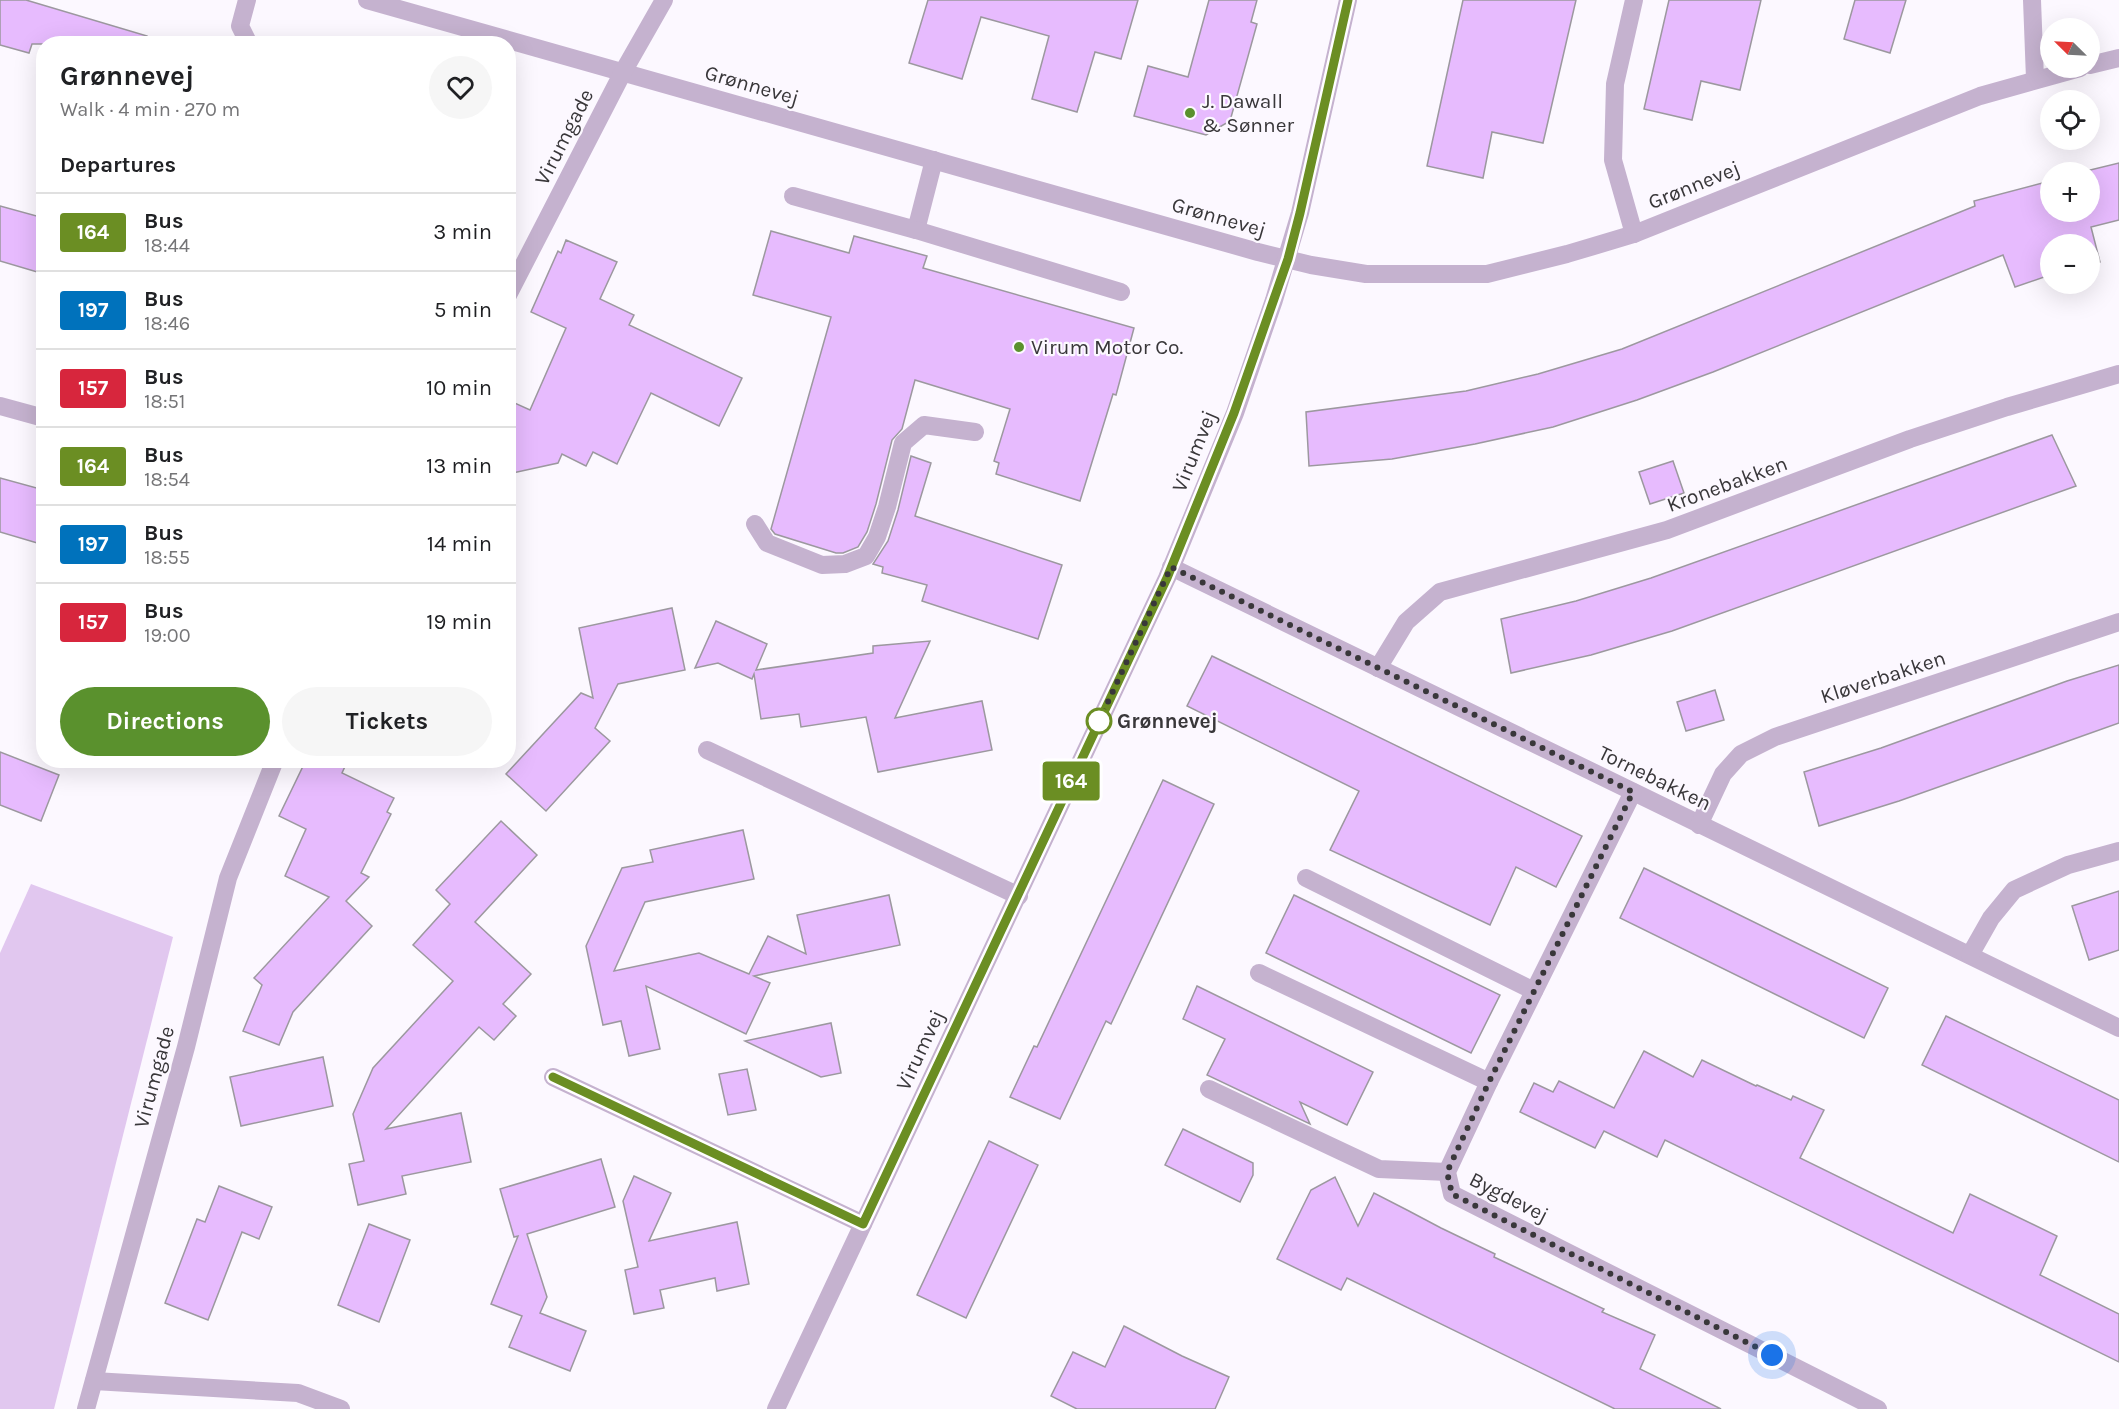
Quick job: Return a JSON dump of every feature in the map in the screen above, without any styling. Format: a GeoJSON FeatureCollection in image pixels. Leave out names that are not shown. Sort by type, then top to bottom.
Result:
{"type":"FeatureCollection","features":[{"type":"Feature","properties":{"kind":"street"},"geometry":{"type":"LineString","coordinates":[[245,36],[240,26],[247,0]]}},
{"type":"Feature","properties":{"kind":"street","name":"Grønnevej"},"geometry":{"type":"LineString","coordinates":[[367,0],[471,36]]}},
{"type":"Feature","properties":{"kind":"street","name":"Virumgade"},"geometry":{"type":"LineString","coordinates":[[516,280],[623,72],[664,0]]}},
{"type":"Feature","properties":{"kind":"street","name":"Virumvej"},"geometry":{"type":"LineString","coordinates":[[776,1409],[1171,567],[1234,413],[1288,259],[1309,177],[1348,0]]}},
{"type":"Feature","properties":{"kind":"street"},"geometry":{"type":"LineString","coordinates":[[1634,0],[1615,84],[1613,160],[1634,234]]}},
{"type":"Feature","properties":{"kind":"street"},"geometry":{"type":"LineString","coordinates":[[2032,0],[2035,79]]}},
{"type":"Feature","properties":{"kind":"street","name":"Grønnevej"},"geometry":{"type":"LineString","coordinates":[[516,47],[623,72],[1288,259],[1366,274],[1487,274],[1567,254],[1634,234],[1969,100],[2040,78]]}},
{"type":"Feature","properties":{"kind":"street"},"geometry":{"type":"LineString","coordinates":[[2100,63],[2119,58]]}},
{"type":"Feature","properties":{"kind":"street"},"geometry":{"type":"LineString","coordinates":[[916,231],[934,160]]}},
{"type":"Feature","properties":{"kind":"street"},"geometry":{"type":"LineString","coordinates":[[793,196],[1121,292]]}},
{"type":"Feature","properties":{"kind":"street","name":"Kronebakken"},"geometry":{"type":"LineString","coordinates":[[1378,668],[1406,622],[1440,592],[1667,530],[1910,439],[2119,374]]}},
{"type":"Feature","properties":{"kind":"street"},"geometry":{"type":"LineString","coordinates":[[0,406],[36,416]]}},
{"type":"Feature","properties":{"kind":"street"},"geometry":{"type":"LineString","coordinates":[[755,524],[767,543],[822,565],[845,564],[866,556],[877,537],[887,507],[903,443],[924,425],[975,432]]}},
{"type":"Feature","properties":{"kind":"street","name":"Tornebakken"},"geometry":{"type":"LineString","coordinates":[[1171,567],[2119,1028]]}},
{"type":"Feature","properties":{"kind":"street","name":"Kløverbakken"},"geometry":{"type":"LineString","coordinates":[[1699,825],[1724,774],[1741,754],[1766,741],[2119,622]]}},
{"type":"Feature","properties":{"kind":"street"},"geometry":{"type":"LineString","coordinates":[[707,750],[1018,897]]}},
{"type":"Feature","properties":{"kind":"street","name":"Virumgade"},"geometry":{"type":"LineString","coordinates":[[86,1409],[186,1047],[228,878],[272,768]]}},
{"type":"Feature","properties":{"kind":"street","name":"Bygdevej"},"geometry":{"type":"LineString","coordinates":[[1633,792],[1489,1082],[1447,1172],[1452,1194],[1878,1409]]}},
{"type":"Feature","properties":{"kind":"street"},"geometry":{"type":"LineString","coordinates":[[1970,955],[1991,918],[2014,890],[2067,865],[2119,850]]}},
{"type":"Feature","properties":{"kind":"street"},"geometry":{"type":"LineString","coordinates":[[1306,878],[1534,991]]}},
{"type":"Feature","properties":{"kind":"street"},"geometry":{"type":"LineString","coordinates":[[1259,973],[1489,1082]]}},
{"type":"Feature","properties":{"kind":"street"},"geometry":{"type":"LineString","coordinates":[[553,1077],[863,1224]]}},
{"type":"Feature","properties":{"kind":"street"},"geometry":{"type":"LineString","coordinates":[[1209,1089],[1379,1169],[1447,1172]]}},
{"type":"Feature","properties":{"kind":"street"},"geometry":{"type":"LineString","coordinates":[[94,1381],[298,1393],[340,1409]]}},
{"type":"Feature","properties":{"kind":"shaded area"},"geometry":{"type":"Polygon","coordinates":[[[31,884],[173,937],[54,1409],[0,1409],[0,953],[31,884]]]}},
{"type":"Feature","properties":{"kind":"building"},"geometry":{"type":"Polygon","coordinates":[[[0,0],[26,0],[147,36],[36,36],[36,44],[32,44],[29,53],[0,45],[0,0]]]}},
{"type":"Feature","properties":{"kind":"building"},"geometry":{"type":"Polygon","coordinates":[[[928,0],[1138,0],[1121,59],[1095,52],[1077,112],[1032,99],[1049,36],[981,17],[962,79],[909,63],[928,0]]]}},
{"type":"Feature","properties":{"kind":"building"},"geometry":{"type":"Polygon","coordinates":[[[1209,0],[1257,0],[1251,22],[1257,24],[1230,121],[1206,135],[1134,116],[1148,66],[1188,77],[1209,0]]]}},
{"type":"Feature","properties":{"kind":"building"},"geometry":{"type":"Polygon","coordinates":[[[1463,0],[1576,0],[1543,143],[1492,132],[1483,178],[1427,166],[1463,0]]]}},
{"type":"Feature","properties":{"kind":"building"},"geometry":{"type":"Polygon","coordinates":[[[1669,0],[1761,0],[1740,90],[1701,81],[1692,120],[1644,109],[1669,0]]]}},
{"type":"Feature","properties":{"kind":"building"},"geometry":{"type":"Polygon","coordinates":[[[1855,0],[1906,0],[1890,53],[1844,39],[1855,0]]]}},
{"type":"Feature","properties":{"kind":"building"},"geometry":{"type":"Polygon","coordinates":[[[2119,163],[2119,220],[2091,227],[2093,234],[2040,234],[2040,278],[2015,287],[2003,255],[1713,372],[1553,427],[1392,459],[1309,466],[1306,412],[1466,391],[1538,374],[1622,349],[1975,206],[1974,201],[2040,184],[2040,222],[2100,222],[2100,168],[2119,163]]]}},
{"type":"Feature","properties":{"kind":"building"},"geometry":{"type":"Polygon","coordinates":[[[0,206],[36,216],[36,272],[0,261],[0,206]]]}},
{"type":"Feature","properties":{"kind":"building"},"geometry":{"type":"Polygon","coordinates":[[[771,231],[849,253],[854,236],[927,256],[923,268],[1134,328],[1116,395],[1113,394],[1080,501],[996,474],[999,463],[994,461],[1010,409],[915,380],[902,429],[892,440],[867,532],[858,547],[843,553],[836,553],[775,534],[771,529],[831,317],[753,295],[771,231]]]}},
{"type":"Feature","properties":{"kind":"building"},"geometry":{"type":"Polygon","coordinates":[[[566,240],[617,262],[600,299],[634,315],[629,325],[742,378],[719,426],[651,393],[617,464],[593,452],[586,466],[562,454],[558,463],[516,472],[516,404],[530,410],[566,328],[531,312],[558,251],[561,253],[566,240]]]}},
{"type":"Feature","properties":{"kind":"building"},"geometry":{"type":"Polygon","coordinates":[[[2052,435],[2076,486],[1672,631],[1591,655],[1511,673],[1501,619],[1576,601],[1651,578],[2052,435]]]}},
{"type":"Feature","properties":{"kind":"building"},"geometry":{"type":"Polygon","coordinates":[[[911,456],[931,463],[915,516],[1062,565],[1038,639],[922,601],[927,585],[882,573],[883,567],[873,564],[888,541],[911,456]]]}},
{"type":"Feature","properties":{"kind":"building"},"geometry":{"type":"Polygon","coordinates":[[[1673,461],[1684,493],[1650,504],[1639,472],[1673,461]]]}},
{"type":"Feature","properties":{"kind":"building"},"geometry":{"type":"Polygon","coordinates":[[[0,478],[36,488],[36,543],[0,532],[0,478]]]}},
{"type":"Feature","properties":{"kind":"building"},"geometry":{"type":"Polygon","coordinates":[[[672,608],[685,670],[618,684],[595,728],[610,741],[546,811],[506,774],[512,768],[516,768],[516,763],[581,693],[593,698],[579,628],[672,608]]]}},
{"type":"Feature","properties":{"kind":"building"},"geometry":{"type":"Polygon","coordinates":[[[716,621],[767,644],[756,670],[873,653],[873,646],[930,641],[895,718],[982,701],[992,750],[878,772],[866,717],[801,727],[799,714],[761,719],[754,674],[752,679],[718,663],[695,668],[716,621]]]}},
{"type":"Feature","properties":{"kind":"building"},"geometry":{"type":"Polygon","coordinates":[[[1212,656],[1582,836],[1556,887],[1516,867],[1490,925],[1330,850],[1359,791],[1187,706],[1212,656]]]}},
{"type":"Feature","properties":{"kind":"building"},"geometry":{"type":"Polygon","coordinates":[[[2119,665],[2119,723],[1899,801],[1819,826],[1804,772],[1881,748],[2067,681],[2119,665]]]}},
{"type":"Feature","properties":{"kind":"building"},"geometry":{"type":"Polygon","coordinates":[[[1715,690],[1724,720],[1686,731],[1677,702],[1715,690]]]}},
{"type":"Feature","properties":{"kind":"building"},"geometry":{"type":"Polygon","coordinates":[[[0,752],[36,768],[59,775],[41,821],[0,805],[0,752]]]}},
{"type":"Feature","properties":{"kind":"building"},"geometry":{"type":"Polygon","coordinates":[[[302,768],[344,768],[342,773],[394,798],[387,812],[391,814],[361,873],[369,877],[346,901],[372,926],[293,1012],[279,1045],[243,1031],[262,985],[254,978],[329,897],[285,876],[306,829],[279,816],[302,768]]]}},
{"type":"Feature","properties":{"kind":"building"},"geometry":{"type":"Polygon","coordinates":[[[1163,780],[1214,804],[1111,1024],[1106,1021],[1060,1119],[1010,1097],[1034,1046],[1037,1047],[1163,780]]]}},
{"type":"Feature","properties":{"kind":"building"},"geometry":{"type":"Polygon","coordinates":[[[501,821],[537,855],[475,922],[531,974],[503,1004],[516,1016],[494,1040],[479,1027],[386,1129],[461,1113],[471,1162],[402,1176],[406,1194],[358,1205],[349,1164],[364,1161],[353,1114],[373,1068],[453,981],[413,945],[450,904],[436,890],[501,821]]]}},
{"type":"Feature","properties":{"kind":"building"},"geometry":{"type":"Polygon","coordinates":[[[743,830],[754,879],[645,902],[614,971],[699,953],[749,974],[768,936],[806,954],[797,915],[889,895],[900,945],[754,976],[770,983],[746,1034],[646,986],[660,1049],[629,1056],[621,1021],[603,1025],[586,946],[622,868],[653,862],[650,850],[743,830]]]}},
{"type":"Feature","properties":{"kind":"building"},"geometry":{"type":"Polygon","coordinates":[[[1644,868],[1888,988],[1864,1038],[1620,918],[1644,868]]]}},
{"type":"Feature","properties":{"kind":"building"},"geometry":{"type":"Polygon","coordinates":[[[2119,891],[2119,950],[2089,960],[2072,906],[2119,891]]]}},
{"type":"Feature","properties":{"kind":"building"},"geometry":{"type":"Polygon","coordinates":[[[1294,895],[1500,995],[1471,1053],[1266,953],[1294,895]]]}},
{"type":"Feature","properties":{"kind":"building"},"geometry":{"type":"Polygon","coordinates":[[[1197,986],[1373,1072],[1347,1125],[1300,1102],[1310,1124],[1207,1075],[1225,1039],[1183,1019],[1197,986]]]}},
{"type":"Feature","properties":{"kind":"building"},"geometry":{"type":"Polygon","coordinates":[[[1946,1016],[2119,1100],[2119,1162],[1922,1065],[1946,1016]]]}},
{"type":"Feature","properties":{"kind":"building"},"geometry":{"type":"Polygon","coordinates":[[[831,1023],[841,1073],[821,1077],[745,1041],[831,1023]]]}},
{"type":"Feature","properties":{"kind":"building"},"geometry":{"type":"Polygon","coordinates":[[[1644,1051],[1693,1077],[1702,1060],[1756,1086],[1791,1100],[1793,1096],[1824,1110],[1800,1158],[1953,1233],[1970,1194],[2057,1236],[2040,1275],[2119,1314],[2119,1362],[1665,1140],[1657,1157],[1604,1131],[1595,1148],[1520,1112],[1534,1083],[1553,1092],[1559,1081],[1614,1108],[1644,1051]]]}},
{"type":"Feature","properties":{"kind":"building"},"geometry":{"type":"Polygon","coordinates":[[[323,1057],[333,1106],[241,1126],[230,1077],[323,1057]]]}},
{"type":"Feature","properties":{"kind":"building"},"geometry":{"type":"Polygon","coordinates":[[[747,1069],[756,1110],[728,1115],[719,1074],[747,1069]]]}},
{"type":"Feature","properties":{"kind":"building"},"geometry":{"type":"Polygon","coordinates":[[[1183,1129],[1253,1163],[1253,1175],[1240,1202],[1165,1165],[1183,1129]]]}},
{"type":"Feature","properties":{"kind":"building"},"geometry":{"type":"Polygon","coordinates":[[[989,1141],[1038,1165],[966,1318],[917,1295],[989,1141]]]}},
{"type":"Feature","properties":{"kind":"building"},"geometry":{"type":"Polygon","coordinates":[[[601,1159],[615,1207],[527,1234],[547,1297],[540,1313],[586,1331],[570,1371],[509,1347],[522,1316],[491,1304],[518,1236],[514,1237],[500,1189],[601,1159]]]}},
{"type":"Feature","properties":{"kind":"building"},"geometry":{"type":"Polygon","coordinates":[[[634,1176],[671,1193],[649,1241],[737,1222],[749,1284],[717,1291],[715,1278],[660,1290],[664,1308],[634,1314],[625,1270],[638,1267],[623,1201],[634,1176]]]}},
{"type":"Feature","properties":{"kind":"building"},"geometry":{"type":"Polygon","coordinates":[[[1335,1177],[1358,1226],[1374,1193],[1495,1254],[1494,1257],[1604,1309],[1602,1312],[1655,1335],[1640,1369],[1721,1409],[1615,1409],[1347,1278],[1341,1290],[1277,1259],[1311,1190],[1335,1177]]]}},
{"type":"Feature","properties":{"kind":"building"},"geometry":{"type":"Polygon","coordinates":[[[219,1186],[272,1207],[259,1239],[242,1232],[208,1320],[165,1303],[197,1219],[205,1222],[219,1186]]]}},
{"type":"Feature","properties":{"kind":"building"},"geometry":{"type":"Polygon","coordinates":[[[369,1224],[410,1240],[379,1322],[338,1305],[369,1224]]]}},
{"type":"Feature","properties":{"kind":"building"},"geometry":{"type":"Polygon","coordinates":[[[1124,1326],[1229,1377],[1215,1409],[1077,1409],[1051,1396],[1073,1352],[1105,1367],[1124,1326]]]}},
{"type":"Feature","properties":{"kind":"bus line","name":"164"},"geometry":{"type":"LineString","coordinates":[[553,1077],[863,1224],[1167,578],[1234,413],[1288,259],[1320,129],[1348,0]]}},
{"type":"Feature","properties":{"kind":"place","name":"J. Dawall & Sønner"},"geometry":{"type":"Point","coordinates":[1190,113]}},
{"type":"Feature","properties":{"kind":"place","name":"Virum Motor Co."},"geometry":{"type":"Point","coordinates":[1019,347]}},
{"type":"Feature","properties":{"kind":"place","name":"Grønnevej"},"geometry":{"type":"Point","coordinates":[1099,721]}},
{"type":"Feature","properties":{"kind":"route"},"geometry":{"type":"LineString","coordinates":[[1099,721],[1171,567],[1633,792],[1489,1082],[1447,1172],[1452,1194],[1772,1355]]}}]}
